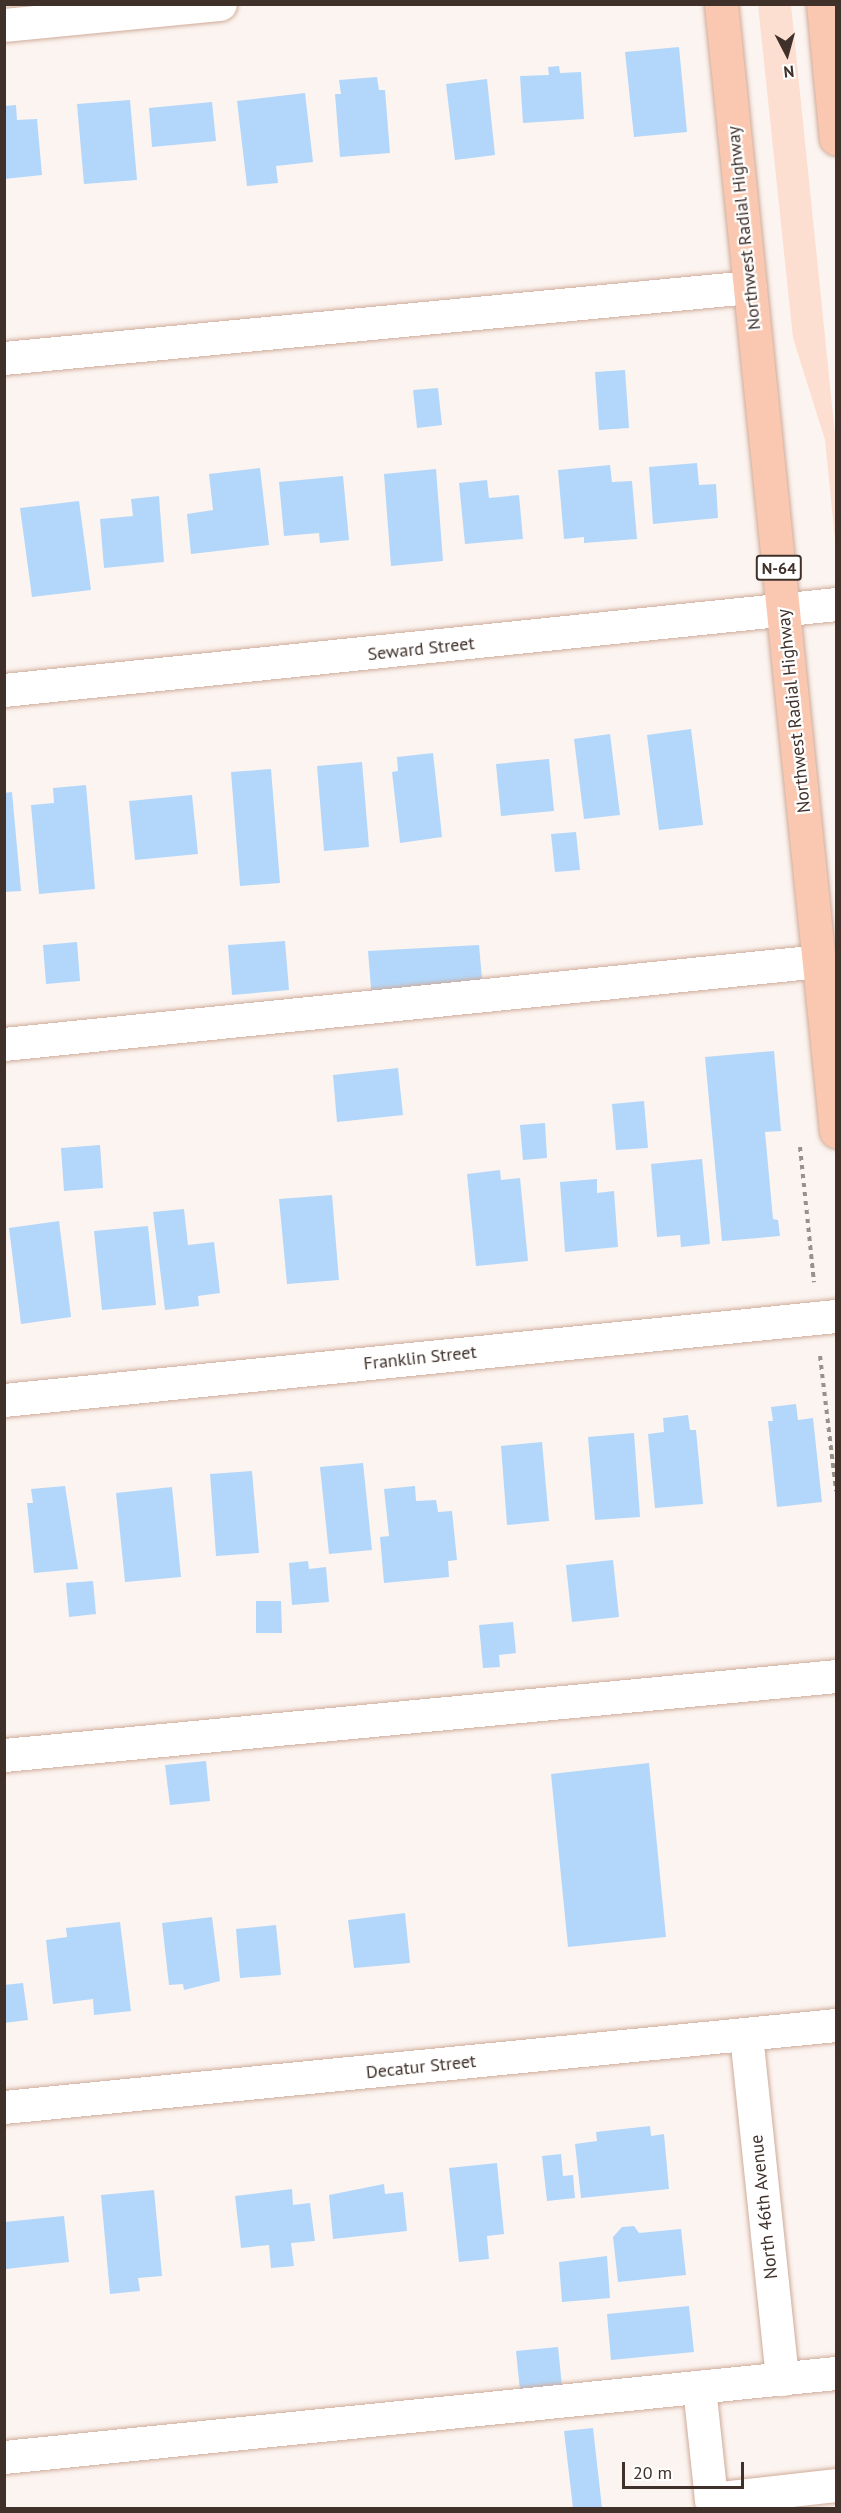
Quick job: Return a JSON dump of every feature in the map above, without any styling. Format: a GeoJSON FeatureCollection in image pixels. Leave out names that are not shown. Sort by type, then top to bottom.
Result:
{"type":"FeatureCollection","features":[{"type":"Feature","properties":{"kind":"main road","name":"Northwest Radial Highway"},"geometry":{"type":"LineString","coordinates":[[722,4],[837,1131]]}},
{"type":"Feature","properties":{"kind":"main road"},"geometry":{"type":"LineString","coordinates":[[823,4],[837,138]]}},
{"type":"Feature","properties":{"kind":"street"},"geometry":{"type":"LineString","coordinates":[[4,25],[220,4]]}},
{"type":"Feature","properties":{"kind":"street"},"geometry":{"type":"LineString","coordinates":[[4,358],[750,287]]}},
{"type":"Feature","properties":{"kind":"street","name":"Seward Street"},"geometry":{"type":"LineString","coordinates":[[4,690],[784,614],[837,604]]}},
{"type":"Feature","properties":{"kind":"street"},"geometry":{"type":"LineString","coordinates":[[4,1044],[819,960]]}},
{"type":"Feature","properties":{"kind":"street","name":"Franklin Street"},"geometry":{"type":"LineString","coordinates":[[4,1400],[837,1316]]}},
{"type":"Feature","properties":{"kind":"street"},"geometry":{"type":"LineString","coordinates":[[4,1755],[837,1676]]}},
{"type":"Feature","properties":{"kind":"street","name":"Decatur Street"},"geometry":{"type":"LineString","coordinates":[[4,2107],[837,2025]]}},
{"type":"Feature","properties":{"kind":"street","name":"North 46th Avenue"},"geometry":{"type":"LineString","coordinates":[[746,2035],[782,2379]]}},
{"type":"Feature","properties":{"kind":"street"},"geometry":{"type":"LineString","coordinates":[[4,2457],[837,2373]]}},
{"type":"Feature","properties":{"kind":"street"},"geometry":{"type":"LineString","coordinates":[[699,2387],[711,2499],[837,2485]]}},
{"type":"Feature","properties":{"kind":"shaded area"},"geometry":{"type":"Polygon","coordinates":[[[758,5],[791,5],[836,444],[835,539],[825,440],[793,338],[758,5]]]}},
{"type":"Feature","properties":{"kind":"building"},"geometry":{"type":"Polygon","coordinates":[[[679,47],[687,132],[634,137],[625,52],[679,47]]]}},
{"type":"Feature","properties":{"kind":"building"},"geometry":{"type":"Polygon","coordinates":[[[559,66],[560,73],[581,72],[584,119],[523,123],[520,76],[549,75],[548,67],[559,66]]]}},
{"type":"Feature","properties":{"kind":"building"},"geometry":{"type":"Polygon","coordinates":[[[377,77],[379,90],[385,90],[390,153],[340,157],[335,94],[341,94],[339,80],[377,77]]]}},
{"type":"Feature","properties":{"kind":"building"},"geometry":{"type":"Polygon","coordinates":[[[487,79],[495,155],[455,160],[446,84],[487,79]]]}},
{"type":"Feature","properties":{"kind":"building"},"geometry":{"type":"Polygon","coordinates":[[[305,93],[313,162],[276,166],[278,183],[247,186],[237,101],[305,93]]]}},
{"type":"Feature","properties":{"kind":"building"},"geometry":{"type":"Polygon","coordinates":[[[130,100],[137,180],[84,184],[77,104],[130,100]]]}},
{"type":"Feature","properties":{"kind":"building"},"geometry":{"type":"Polygon","coordinates":[[[212,102],[216,141],[152,147],[149,108],[212,102]]]}},
{"type":"Feature","properties":{"kind":"building"},"geometry":{"type":"Polygon","coordinates":[[[16,105],[17,120],[37,119],[42,175],[4,179],[4,106],[16,105]]]}},
{"type":"Feature","properties":{"kind":"building"},"geometry":{"type":"Polygon","coordinates":[[[625,370],[629,428],[599,430],[595,372],[625,370]]]}},
{"type":"Feature","properties":{"kind":"building"},"geometry":{"type":"Polygon","coordinates":[[[438,388],[442,425],[417,428],[413,390],[438,388]]]}},
{"type":"Feature","properties":{"kind":"building"},"geometry":{"type":"Polygon","coordinates":[[[697,463],[699,485],[716,484],[718,518],[653,524],[649,467],[697,463]]]}},
{"type":"Feature","properties":{"kind":"building"},"geometry":{"type":"Polygon","coordinates":[[[610,465],[612,482],[632,481],[637,539],[584,543],[584,537],[564,539],[558,470],[610,465]]]}},
{"type":"Feature","properties":{"kind":"building"},"geometry":{"type":"Polygon","coordinates":[[[260,468],[269,545],[191,554],[187,514],[213,510],[209,474],[260,468]]]}},
{"type":"Feature","properties":{"kind":"building"},"geometry":{"type":"Polygon","coordinates":[[[436,469],[443,561],[391,566],[384,474],[436,469]]]}},
{"type":"Feature","properties":{"kind":"building"},"geometry":{"type":"Polygon","coordinates":[[[343,476],[349,540],[320,543],[319,533],[284,536],[279,482],[343,476]]]}},
{"type":"Feature","properties":{"kind":"building"},"geometry":{"type":"Polygon","coordinates":[[[487,480],[489,498],[519,495],[523,539],[465,544],[459,483],[487,480]]]}},
{"type":"Feature","properties":{"kind":"building"},"geometry":{"type":"Polygon","coordinates":[[[159,496],[164,562],[104,568],[100,519],[133,516],[131,499],[159,496]]]}},
{"type":"Feature","properties":{"kind":"building"},"geometry":{"type":"Polygon","coordinates":[[[79,501],[91,590],[32,597],[20,508],[79,501]]]}},
{"type":"Feature","properties":{"kind":"building"},"geometry":{"type":"Polygon","coordinates":[[[691,729],[703,825],[659,830],[647,735],[691,729]]]}},
{"type":"Feature","properties":{"kind":"building"},"geometry":{"type":"Polygon","coordinates":[[[610,734],[620,815],[584,819],[574,739],[610,734]]]}},
{"type":"Feature","properties":{"kind":"building"},"geometry":{"type":"Polygon","coordinates":[[[433,753],[442,837],[400,843],[392,772],[398,771],[397,757],[433,753]]]}},
{"type":"Feature","properties":{"kind":"building"},"geometry":{"type":"Polygon","coordinates":[[[549,759],[554,811],[501,816],[496,764],[549,759]]]}},
{"type":"Feature","properties":{"kind":"building"},"geometry":{"type":"Polygon","coordinates":[[[362,762],[369,847],[324,851],[317,766],[362,762]]]}},
{"type":"Feature","properties":{"kind":"building"},"geometry":{"type":"Polygon","coordinates":[[[271,769],[280,883],[240,886],[231,772],[271,769]]]}},
{"type":"Feature","properties":{"kind":"building"},"geometry":{"type":"Polygon","coordinates":[[[86,785],[95,889],[39,894],[31,805],[54,803],[53,788],[86,785]]]}},
{"type":"Feature","properties":{"kind":"building"},"geometry":{"type":"Polygon","coordinates":[[[12,792],[21,891],[4,892],[4,793],[12,792]]]}},
{"type":"Feature","properties":{"kind":"building"},"geometry":{"type":"Polygon","coordinates":[[[192,795],[198,854],[135,860],[129,801],[192,795]]]}},
{"type":"Feature","properties":{"kind":"building"},"geometry":{"type":"Polygon","coordinates":[[[576,832],[580,870],[555,872],[551,834],[576,832]]]}},
{"type":"Feature","properties":{"kind":"building"},"geometry":{"type":"Polygon","coordinates":[[[285,941],[289,990],[232,995],[228,945],[285,941]]]}},
{"type":"Feature","properties":{"kind":"building"},"geometry":{"type":"Polygon","coordinates":[[[77,942],[80,981],[46,984],[43,945],[77,942]]]}},
{"type":"Feature","properties":{"kind":"building"},"geometry":{"type":"Polygon","coordinates":[[[479,945],[483,990],[372,1000],[368,951],[479,945]]]}},
{"type":"Feature","properties":{"kind":"building"},"geometry":{"type":"Polygon","coordinates":[[[774,1051],[781,1131],[765,1132],[773,1219],[778,1220],[780,1236],[722,1241],[705,1057],[774,1051]]]}},
{"type":"Feature","properties":{"kind":"building"},"geometry":{"type":"Polygon","coordinates":[[[398,1068],[403,1115],[337,1122],[333,1075],[398,1068]]]}},
{"type":"Feature","properties":{"kind":"building"},"geometry":{"type":"Polygon","coordinates":[[[644,1101],[648,1148],[616,1150],[612,1104],[644,1101]]]}},
{"type":"Feature","properties":{"kind":"building"},"geometry":{"type":"Polygon","coordinates":[[[545,1123],[547,1158],[523,1160],[520,1125],[545,1123]]]}},
{"type":"Feature","properties":{"kind":"building"},"geometry":{"type":"Polygon","coordinates":[[[100,1145],[103,1188],[64,1191],[61,1148],[100,1145]]]}},
{"type":"Feature","properties":{"kind":"building"},"geometry":{"type":"Polygon","coordinates":[[[702,1159],[710,1244],[681,1247],[680,1235],[657,1237],[651,1164],[702,1159]]]}},
{"type":"Feature","properties":{"kind":"building"},"geometry":{"type":"Polygon","coordinates":[[[500,1170],[501,1180],[520,1178],[528,1261],[476,1266],[467,1174],[500,1170]]]}},
{"type":"Feature","properties":{"kind":"building"},"geometry":{"type":"Polygon","coordinates":[[[597,1179],[597,1193],[614,1191],[618,1247],[565,1252],[560,1182],[597,1179]]]}},
{"type":"Feature","properties":{"kind":"building"},"geometry":{"type":"Polygon","coordinates":[[[332,1195],[339,1280],[287,1284],[279,1199],[332,1195]]]}},
{"type":"Feature","properties":{"kind":"building"},"geometry":{"type":"Polygon","coordinates":[[[184,1209],[188,1245],[214,1242],[220,1293],[198,1296],[199,1306],[165,1310],[153,1212],[184,1209]]]}},
{"type":"Feature","properties":{"kind":"building"},"geometry":{"type":"Polygon","coordinates":[[[59,1221],[71,1317],[21,1324],[9,1228],[59,1221]]]}},
{"type":"Feature","properties":{"kind":"building"},"geometry":{"type":"Polygon","coordinates":[[[148,1226],[156,1305],[102,1310],[94,1231],[148,1226]]]}},
{"type":"Feature","properties":{"kind":"building"},"geometry":{"type":"Polygon","coordinates":[[[796,1404],[798,1420],[813,1418],[822,1502],[777,1507],[768,1421],[773,1421],[771,1407],[796,1404]]]}},
{"type":"Feature","properties":{"kind":"building"},"geometry":{"type":"Polygon","coordinates":[[[688,1415],[690,1430],[696,1430],[703,1504],[655,1508],[648,1434],[664,1432],[663,1418],[688,1415]]]}},
{"type":"Feature","properties":{"kind":"building"},"geometry":{"type":"Polygon","coordinates":[[[634,1433],[640,1517],[595,1520],[588,1437],[634,1433]]]}},
{"type":"Feature","properties":{"kind":"building"},"geometry":{"type":"Polygon","coordinates":[[[542,1442],[549,1521],[507,1525],[501,1446],[542,1442]]]}},
{"type":"Feature","properties":{"kind":"building"},"geometry":{"type":"Polygon","coordinates":[[[363,1463],[372,1550],[329,1554],[320,1467],[363,1463]]]}},
{"type":"Feature","properties":{"kind":"building"},"geometry":{"type":"Polygon","coordinates":[[[252,1471],[259,1553],[216,1556],[210,1474],[252,1471]]]}},
{"type":"Feature","properties":{"kind":"building"},"geometry":{"type":"Polygon","coordinates":[[[65,1486],[78,1569],[34,1573],[27,1503],[33,1503],[31,1489],[65,1486]]]}},
{"type":"Feature","properties":{"kind":"building"},"geometry":{"type":"Polygon","coordinates":[[[415,1486],[416,1501],[436,1500],[438,1512],[452,1511],[457,1560],[448,1561],[449,1577],[384,1583],[380,1537],[389,1536],[384,1489],[415,1486]]]}},
{"type":"Feature","properties":{"kind":"building"},"geometry":{"type":"Polygon","coordinates":[[[172,1487],[181,1577],[125,1582],[116,1493],[172,1487]]]}},
{"type":"Feature","properties":{"kind":"building"},"geometry":{"type":"Polygon","coordinates":[[[613,1560],[619,1617],[572,1622],[566,1565],[613,1560]]]}},
{"type":"Feature","properties":{"kind":"building"},"geometry":{"type":"Polygon","coordinates":[[[308,1561],[309,1569],[326,1567],[329,1602],[292,1605],[289,1563],[308,1561]]]}},
{"type":"Feature","properties":{"kind":"building"},"geometry":{"type":"Polygon","coordinates":[[[93,1581],[96,1614],[69,1617],[66,1583],[93,1581]]]}},
{"type":"Feature","properties":{"kind":"building"},"geometry":{"type":"Polygon","coordinates":[[[256,1601],[281,1601],[282,1633],[256,1633],[256,1601]]]}},
{"type":"Feature","properties":{"kind":"building"},"geometry":{"type":"Polygon","coordinates":[[[513,1622],[516,1653],[499,1655],[500,1667],[483,1668],[479,1625],[513,1622]]]}},
{"type":"Feature","properties":{"kind":"building"},"geometry":{"type":"Polygon","coordinates":[[[206,1761],[210,1801],[170,1805],[165,1765],[206,1761]]]}},
{"type":"Feature","properties":{"kind":"building"},"geometry":{"type":"Polygon","coordinates":[[[649,1763],[666,1937],[568,1947],[551,1774],[649,1763]]]}},
{"type":"Feature","properties":{"kind":"building"},"geometry":{"type":"Polygon","coordinates":[[[405,1913],[410,1963],[354,1968],[348,1920],[405,1913]]]}},
{"type":"Feature","properties":{"kind":"building"},"geometry":{"type":"Polygon","coordinates":[[[212,1917],[220,1981],[184,1990],[183,1984],[169,1985],[162,1923],[212,1917]]]}},
{"type":"Feature","properties":{"kind":"building"},"geometry":{"type":"Polygon","coordinates":[[[120,1922],[131,2011],[94,2015],[93,1999],[53,2004],[46,1940],[67,1937],[66,1928],[120,1922]]]}},
{"type":"Feature","properties":{"kind":"building"},"geometry":{"type":"Polygon","coordinates":[[[276,1925],[281,1975],[240,1978],[236,1929],[276,1925]]]}},
{"type":"Feature","properties":{"kind":"building"},"geometry":{"type":"Polygon","coordinates":[[[23,1983],[28,2020],[4,2023],[4,1985],[23,1983]]]}},
{"type":"Feature","properties":{"kind":"building"},"geometry":{"type":"Polygon","coordinates":[[[650,2126],[651,2136],[664,2134],[669,2189],[581,2198],[575,2144],[597,2141],[596,2132],[650,2126]]]}},
{"type":"Feature","properties":{"kind":"building"},"geometry":{"type":"Polygon","coordinates":[[[561,2154],[563,2176],[573,2175],[575,2198],[547,2201],[542,2156],[561,2154]]]}},
{"type":"Feature","properties":{"kind":"building"},"geometry":{"type":"Polygon","coordinates":[[[497,2163],[504,2234],[487,2236],[489,2259],[459,2262],[449,2168],[497,2163]]]}},
{"type":"Feature","properties":{"kind":"building"},"geometry":{"type":"Polygon","coordinates":[[[384,2184],[385,2194],[403,2192],[407,2231],[333,2239],[329,2195],[384,2184]]]}},
{"type":"Feature","properties":{"kind":"building"},"geometry":{"type":"Polygon","coordinates":[[[292,2189],[293,2205],[310,2203],[315,2241],[291,2243],[294,2266],[271,2268],[269,2245],[241,2248],[235,2196],[292,2189]]]}},
{"type":"Feature","properties":{"kind":"building"},"geometry":{"type":"Polygon","coordinates":[[[154,2190],[162,2276],[138,2278],[140,2291],[110,2294],[101,2195],[154,2190]]]}},
{"type":"Feature","properties":{"kind":"building"},"geometry":{"type":"Polygon","coordinates":[[[64,2216],[69,2262],[6,2269],[4,2222],[64,2216]]]}},
{"type":"Feature","properties":{"kind":"building"},"geometry":{"type":"Polygon","coordinates":[[[634,2226],[639,2233],[681,2229],[686,2275],[618,2282],[613,2237],[622,2227],[634,2226]]]}},
{"type":"Feature","properties":{"kind":"building"},"geometry":{"type":"Polygon","coordinates":[[[607,2256],[610,2298],[562,2302],[559,2262],[607,2256]]]}},
{"type":"Feature","properties":{"kind":"building"},"geometry":{"type":"Polygon","coordinates":[[[689,2306],[694,2352],[611,2360],[607,2314],[689,2306]]]}},
{"type":"Feature","properties":{"kind":"building"},"geometry":{"type":"Polygon","coordinates":[[[558,2347],[562,2386],[520,2391],[516,2351],[558,2347]]]}},
{"type":"Feature","properties":{"kind":"building"},"geometry":{"type":"Polygon","coordinates":[[[593,2428],[602,2508],[573,2508],[564,2431],[593,2428]]]}}]}
